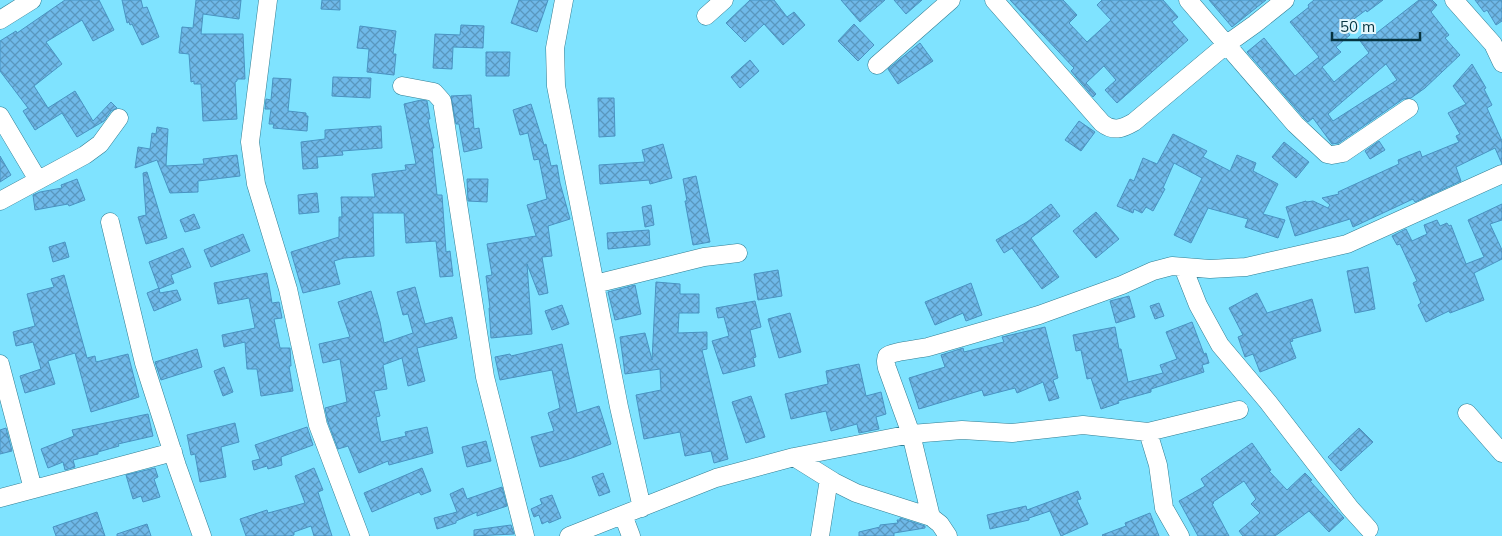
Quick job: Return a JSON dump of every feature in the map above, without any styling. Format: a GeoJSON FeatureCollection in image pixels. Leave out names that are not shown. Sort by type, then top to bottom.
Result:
{"type":"FeatureCollection","features":[{"type":"Feature","properties":{"kind":"street"},"geometry":{"type":"LineString","coordinates":[[0,20],[32,0]]}},
{"type":"Feature","properties":{"kind":"street"},"geometry":{"type":"LineString","coordinates":[[268,0],[250,142],[256,184],[288,289],[318,425],[360,536]]}},
{"type":"Feature","properties":{"kind":"street"},"geometry":{"type":"LineString","coordinates":[[564,0],[555,48],[556,86],[642,508]]}},
{"type":"Feature","properties":{"kind":"street"},"geometry":{"type":"LineString","coordinates":[[706,16],[724,0]]}},
{"type":"Feature","properties":{"kind":"street"},"geometry":{"type":"LineString","coordinates":[[877,65],[951,0]]}},
{"type":"Feature","properties":{"kind":"street"},"geometry":{"type":"LineString","coordinates":[[994,0],[1102,123],[1116,130],[1134,122],[1227,44],[1256,24],[1285,0]]}},
{"type":"Feature","properties":{"kind":"street"},"geometry":{"type":"LineString","coordinates":[[1188,0],[1295,124],[1327,154],[1332,155],[1343,152],[1409,108]]}},
{"type":"Feature","properties":{"kind":"street"},"geometry":{"type":"LineString","coordinates":[[1454,0],[1498,42],[1502,64]]}},
{"type":"Feature","properties":{"kind":"street"},"geometry":{"type":"LineString","coordinates":[[402,86],[434,92],[442,101],[484,377],[525,536]]}},
{"type":"Feature","properties":{"kind":"street"},"geometry":{"type":"LineString","coordinates":[[0,116],[38,180]]}},
{"type":"Feature","properties":{"kind":"street"},"geometry":{"type":"LineString","coordinates":[[0,201],[86,155],[100,144],[119,118]]}},
{"type":"Feature","properties":{"kind":"street"},"geometry":{"type":"LineString","coordinates":[[931,517],[911,434],[887,368],[886,361],[889,354],[928,347],[1039,315],[1122,285],[1153,271],[1172,266],[1210,269],[1246,267],[1347,244],[1502,174]]}},
{"type":"Feature","properties":{"kind":"street"},"geometry":{"type":"LineString","coordinates":[[110,222],[144,363],[202,536]]}},
{"type":"Feature","properties":{"kind":"street"},"geometry":{"type":"LineString","coordinates":[[595,284],[704,257],[738,253]]}},
{"type":"Feature","properties":{"kind":"street"},"geometry":{"type":"LineString","coordinates":[[1183,267],[1198,305],[1220,345],[1268,402],[1368,534]]}},
{"type":"Feature","properties":{"kind":"street"},"geometry":{"type":"LineString","coordinates":[[0,364],[34,488]]}},
{"type":"Feature","properties":{"kind":"street"},"geometry":{"type":"LineString","coordinates":[[569,536],[716,478],[794,457],[911,434],[962,430],[1012,433],[1083,425],[1148,432],[1239,410]]}},
{"type":"Feature","properties":{"kind":"street"},"geometry":{"type":"LineString","coordinates":[[1467,413],[1502,453]]}},
{"type":"Feature","properties":{"kind":"street"},"geometry":{"type":"LineString","coordinates":[[1148,432],[1158,465],[1164,508],[1180,536]]}},
{"type":"Feature","properties":{"kind":"street"},"geometry":{"type":"LineString","coordinates":[[0,498],[173,452]]}},
{"type":"Feature","properties":{"kind":"street"},"geometry":{"type":"LineString","coordinates":[[794,457],[856,493],[931,517],[940,524],[948,536]]}},
{"type":"Feature","properties":{"kind":"street"},"geometry":{"type":"LineString","coordinates":[[820,536],[829,479]]}},
{"type":"Feature","properties":{"kind":"street"},"geometry":{"type":"LineString","coordinates":[[623,515],[631,536]]}},
{"type":"Feature","properties":{"kind":"building"},"geometry":{"type":"Polygon","coordinates":[[[65,0],[99,0],[114,30],[93,41],[82,20],[46,42],[62,64],[34,86],[48,108],[75,91],[93,121],[111,102],[117,108],[111,111],[104,121],[77,137],[62,113],[35,130],[23,111],[28,108],[0,71],[0,41],[16,31],[17,33],[65,0]]]}},
{"type":"Feature","properties":{"kind":"building"},"geometry":{"type":"Polygon","coordinates":[[[122,0],[141,0],[143,8],[147,7],[159,37],[142,45],[132,24],[127,23],[122,0]]]}},
{"type":"Feature","properties":{"kind":"building"},"geometry":{"type":"Polygon","coordinates":[[[196,0],[241,0],[239,19],[203,14],[201,34],[243,34],[245,79],[237,79],[235,82],[237,119],[203,121],[201,84],[194,84],[194,81],[191,82],[189,54],[179,53],[182,27],[193,28],[196,0]]]}},
{"type":"Feature","properties":{"kind":"building"},"geometry":{"type":"Polygon","coordinates":[[[322,0],[340,0],[340,10],[321,9],[322,0]]]}},
{"type":"Feature","properties":{"kind":"building"},"geometry":{"type":"Polygon","coordinates":[[[519,0],[548,0],[537,32],[511,23],[519,0]]]}},
{"type":"Feature","properties":{"kind":"building"},"geometry":{"type":"Polygon","coordinates":[[[750,0],[774,0],[787,17],[794,12],[805,25],[783,45],[764,24],[745,42],[726,23],[750,0]]]}},
{"type":"Feature","properties":{"kind":"building"},"geometry":{"type":"Polygon","coordinates":[[[841,0],[885,0],[860,22],[841,0]]]}},
{"type":"Feature","properties":{"kind":"building"},"geometry":{"type":"Polygon","coordinates":[[[894,0],[922,0],[906,14],[894,0]]]}},
{"type":"Feature","properties":{"kind":"building"},"geometry":{"type":"Polygon","coordinates":[[[1010,0],[1063,0],[1077,15],[1069,23],[1087,42],[1111,20],[1097,5],[1102,0],[1163,0],[1178,17],[1172,22],[1188,40],[1117,103],[1105,90],[1116,80],[1104,66],[1086,83],[1096,94],[1093,97],[1071,71],[1074,68],[1010,0]]]}},
{"type":"Feature","properties":{"kind":"building"},"geometry":{"type":"Polygon","coordinates":[[[1209,0],[1266,0],[1232,27],[1209,0]]]}},
{"type":"Feature","properties":{"kind":"building"},"geometry":{"type":"Polygon","coordinates":[[[1314,0],[1383,0],[1343,27],[1350,35],[1336,47],[1341,52],[1322,67],[1334,82],[1369,53],[1358,38],[1370,29],[1374,35],[1419,0],[1432,0],[1437,5],[1431,12],[1449,35],[1445,38],[1460,55],[1425,88],[1411,98],[1403,99],[1339,143],[1332,144],[1313,118],[1308,122],[1303,117],[1247,52],[1264,38],[1295,76],[1319,57],[1290,22],[1309,7],[1308,5],[1314,0]],[[1386,64],[1328,114],[1333,121],[1397,80],[1386,64]]]}},
{"type":"Feature","properties":{"kind":"building"},"geometry":{"type":"Polygon","coordinates":[[[1475,0],[1502,0],[1502,21],[1496,25],[1487,10],[1484,12],[1475,0]]]}},
{"type":"Feature","properties":{"kind":"building"},"geometry":{"type":"Polygon","coordinates":[[[854,24],[874,45],[858,61],[838,41],[854,24]]]}},
{"type":"Feature","properties":{"kind":"building"},"geometry":{"type":"Polygon","coordinates":[[[461,25],[484,26],[483,48],[453,47],[452,69],[433,68],[435,34],[460,35],[461,25]]]}},
{"type":"Feature","properties":{"kind":"building"},"geometry":{"type":"Polygon","coordinates":[[[360,26],[396,31],[393,54],[396,54],[394,75],[367,72],[369,49],[357,48],[360,26]]]}},
{"type":"Feature","properties":{"kind":"building"},"geometry":{"type":"Polygon","coordinates":[[[920,43],[933,61],[898,84],[888,69],[920,43]]]}},
{"type":"Feature","properties":{"kind":"building"},"geometry":{"type":"Polygon","coordinates":[[[486,52],[510,52],[509,76],[486,76],[486,52]]]}},
{"type":"Feature","properties":{"kind":"building"},"geometry":{"type":"Polygon","coordinates":[[[750,60],[759,71],[740,88],[731,77],[750,60]]]}},
{"type":"Feature","properties":{"kind":"building"},"geometry":{"type":"Polygon","coordinates":[[[1472,64],[1486,88],[1484,89],[1492,105],[1487,108],[1502,141],[1502,164],[1495,148],[1456,167],[1461,181],[1415,202],[1413,199],[1353,227],[1350,219],[1295,236],[1286,207],[1306,201],[1313,201],[1328,208],[1330,205],[1322,198],[1339,194],[1338,192],[1399,164],[1398,160],[1420,151],[1422,157],[1459,142],[1456,136],[1460,134],[1448,113],[1466,104],[1453,86],[1472,64]]]}},
{"type":"Feature","properties":{"kind":"building"},"geometry":{"type":"Polygon","coordinates":[[[333,77],[371,78],[370,98],[332,96],[333,77]]]}},
{"type":"Feature","properties":{"kind":"building"},"geometry":{"type":"Polygon","coordinates":[[[273,78],[291,79],[288,111],[306,113],[306,116],[308,116],[307,131],[273,128],[274,124],[269,124],[271,109],[265,109],[266,99],[271,100],[273,78]]]}},
{"type":"Feature","properties":{"kind":"building"},"geometry":{"type":"Polygon","coordinates":[[[471,95],[474,129],[479,128],[482,148],[464,152],[451,96],[471,95]]]}},
{"type":"Feature","properties":{"kind":"building"},"geometry":{"type":"Polygon","coordinates":[[[598,98],[614,98],[615,136],[599,137],[598,98]]]}},
{"type":"Feature","properties":{"kind":"building"},"geometry":{"type":"Polygon","coordinates":[[[421,100],[427,101],[430,119],[428,119],[434,148],[432,148],[437,195],[442,195],[446,252],[450,251],[453,276],[440,277],[436,241],[406,243],[404,213],[373,213],[374,256],[344,258],[334,261],[340,284],[303,293],[291,252],[339,237],[339,217],[342,217],[341,197],[375,197],[372,174],[406,170],[405,165],[416,164],[404,104],[421,100]]]}},
{"type":"Feature","properties":{"kind":"building"},"geometry":{"type":"Polygon","coordinates":[[[531,104],[544,145],[546,144],[551,166],[557,165],[570,219],[548,226],[552,256],[542,257],[548,293],[539,295],[527,264],[532,334],[491,338],[486,276],[492,275],[487,244],[536,236],[527,205],[547,199],[539,159],[534,160],[528,133],[520,135],[513,110],[531,104]]]}},
{"type":"Feature","properties":{"kind":"building"},"geometry":{"type":"Polygon","coordinates":[[[1079,121],[1095,132],[1081,151],[1065,140],[1079,121]]]}},
{"type":"Feature","properties":{"kind":"building"},"geometry":{"type":"Polygon","coordinates":[[[381,126],[382,148],[342,151],[343,155],[317,157],[318,168],[303,169],[301,142],[325,139],[325,130],[381,126]]]}},
{"type":"Feature","properties":{"kind":"building"},"geometry":{"type":"Polygon","coordinates":[[[157,127],[168,129],[166,166],[204,164],[203,159],[237,155],[240,176],[198,181],[198,192],[170,193],[157,160],[135,168],[138,147],[150,149],[152,133],[156,134],[157,127]]]}},
{"type":"Feature","properties":{"kind":"building"},"geometry":{"type":"Polygon","coordinates":[[[1173,134],[1207,151],[1203,157],[1230,171],[1237,155],[1256,163],[1253,171],[1278,184],[1263,214],[1285,220],[1278,238],[1245,227],[1248,219],[1208,208],[1191,243],[1174,235],[1202,178],[1174,163],[1163,188],[1165,189],[1153,211],[1146,207],[1142,213],[1134,209],[1133,213],[1117,206],[1130,179],[1134,181],[1143,158],[1157,164],[1173,134]]]}},
{"type":"Feature","properties":{"kind":"building"},"geometry":{"type":"Polygon","coordinates":[[[1379,141],[1385,150],[1370,159],[1365,151],[1379,141]]]}},
{"type":"Feature","properties":{"kind":"building"},"geometry":{"type":"Polygon","coordinates":[[[1284,142],[1309,162],[1296,178],[1272,157],[1284,142]]]}},
{"type":"Feature","properties":{"kind":"building"},"geometry":{"type":"Polygon","coordinates":[[[663,144],[672,178],[650,184],[649,180],[600,184],[599,165],[645,162],[642,150],[663,144]]]}},
{"type":"Feature","properties":{"kind":"building"},"geometry":{"type":"Polygon","coordinates":[[[0,156],[11,175],[0,182],[0,156]]]}},
{"type":"Feature","properties":{"kind":"building"},"geometry":{"type":"Polygon","coordinates":[[[147,172],[167,238],[146,244],[138,217],[146,215],[143,173],[147,172]]]}},
{"type":"Feature","properties":{"kind":"building"},"geometry":{"type":"Polygon","coordinates":[[[696,176],[710,242],[693,245],[683,179],[696,176]]]}},
{"type":"Feature","properties":{"kind":"building"},"geometry":{"type":"Polygon","coordinates":[[[77,179],[85,200],[69,206],[68,204],[35,210],[33,195],[62,188],[61,185],[77,179]]]}},
{"type":"Feature","properties":{"kind":"building"},"geometry":{"type":"Polygon","coordinates":[[[467,179],[488,179],[487,202],[468,201],[467,179]]]}},
{"type":"Feature","properties":{"kind":"building"},"geometry":{"type":"Polygon","coordinates":[[[317,193],[319,212],[299,214],[298,195],[317,193]]]}},
{"type":"Feature","properties":{"kind":"building"},"geometry":{"type":"Polygon","coordinates":[[[1051,204],[1060,216],[1031,238],[1059,277],[1042,289],[1012,248],[1004,253],[996,240],[1027,222],[1051,204]]]}},
{"type":"Feature","properties":{"kind":"building"},"geometry":{"type":"Polygon","coordinates":[[[1502,204],[1502,220],[1490,224],[1502,250],[1502,259],[1474,273],[1484,300],[1450,313],[1449,311],[1426,322],[1418,305],[1421,303],[1413,283],[1417,281],[1400,244],[1397,245],[1392,236],[1406,229],[1412,241],[1427,234],[1424,225],[1437,220],[1440,226],[1447,223],[1449,226],[1451,225],[1466,264],[1484,257],[1468,220],[1502,204]]]}},
{"type":"Feature","properties":{"kind":"building"},"geometry":{"type":"Polygon","coordinates":[[[651,205],[654,225],[645,227],[642,207],[651,205]]]}},
{"type":"Feature","properties":{"kind":"building"},"geometry":{"type":"Polygon","coordinates":[[[1096,212],[1119,239],[1096,258],[1073,231],[1096,212]]]}},
{"type":"Feature","properties":{"kind":"building"},"geometry":{"type":"Polygon","coordinates":[[[194,214],[200,228],[185,232],[180,220],[194,214]]]}},
{"type":"Feature","properties":{"kind":"building"},"geometry":{"type":"Polygon","coordinates":[[[649,230],[650,245],[608,249],[607,233],[649,230]]]}},
{"type":"Feature","properties":{"kind":"building"},"geometry":{"type":"Polygon","coordinates":[[[243,234],[250,251],[211,267],[204,250],[243,234]]]}},
{"type":"Feature","properties":{"kind":"building"},"geometry":{"type":"Polygon","coordinates":[[[65,242],[69,257],[53,262],[49,247],[65,242]]]}},
{"type":"Feature","properties":{"kind":"building"},"geometry":{"type":"Polygon","coordinates":[[[183,248],[191,267],[171,275],[174,283],[159,289],[149,262],[183,248]]]}},
{"type":"Feature","properties":{"kind":"building"},"geometry":{"type":"Polygon","coordinates":[[[1368,267],[1375,309],[1355,313],[1347,271],[1368,267]]]}},
{"type":"Feature","properties":{"kind":"building"},"geometry":{"type":"Polygon","coordinates":[[[778,270],[782,296],[758,300],[754,274],[778,270]]]}},
{"type":"Feature","properties":{"kind":"building"},"geometry":{"type":"Polygon","coordinates":[[[267,273],[272,303],[279,302],[282,318],[274,319],[280,348],[290,348],[291,366],[289,366],[293,391],[261,396],[257,369],[247,369],[245,342],[224,347],[222,335],[255,328],[249,298],[218,304],[214,283],[267,273]]]}},
{"type":"Feature","properties":{"kind":"building"},"geometry":{"type":"Polygon","coordinates":[[[64,275],[87,358],[95,356],[96,362],[128,354],[139,397],[91,412],[75,353],[48,361],[55,384],[25,393],[20,376],[41,369],[33,342],[16,346],[13,332],[35,326],[27,294],[54,287],[51,279],[64,275]]]}},
{"type":"Feature","properties":{"kind":"building"},"geometry":{"type":"Polygon","coordinates":[[[656,282],[680,284],[680,294],[699,294],[699,313],[679,313],[678,333],[707,332],[707,349],[702,350],[728,459],[714,463],[711,451],[685,456],[680,432],[644,439],[636,395],[661,390],[660,369],[625,374],[620,337],[645,333],[652,360],[656,282]]]}},
{"type":"Feature","properties":{"kind":"building"},"geometry":{"type":"Polygon","coordinates":[[[971,283],[982,315],[966,321],[963,313],[935,325],[925,302],[971,283]]]}},
{"type":"Feature","properties":{"kind":"building"},"geometry":{"type":"Polygon","coordinates":[[[635,285],[641,314],[615,320],[608,292],[635,285]]]}},
{"type":"Feature","properties":{"kind":"building"},"geometry":{"type":"Polygon","coordinates":[[[415,287],[425,324],[452,317],[457,338],[417,348],[425,381],[408,386],[402,358],[383,365],[387,389],[374,391],[380,416],[376,417],[381,442],[406,436],[405,432],[427,427],[433,453],[389,465],[388,461],[359,473],[348,446],[338,449],[325,408],[347,402],[340,359],[323,363],[319,344],[350,337],[338,302],[371,291],[384,343],[413,333],[408,314],[403,315],[397,292],[415,287]]]}},
{"type":"Feature","properties":{"kind":"building"},"geometry":{"type":"Polygon","coordinates":[[[159,288],[160,293],[177,290],[181,300],[154,311],[147,293],[159,288]]]}},
{"type":"Feature","properties":{"kind":"building"},"geometry":{"type":"Polygon","coordinates":[[[1257,293],[1267,313],[1312,299],[1321,331],[1292,339],[1293,341],[1290,342],[1296,358],[1260,372],[1253,354],[1245,357],[1238,337],[1243,335],[1229,308],[1257,293]]]}},
{"type":"Feature","properties":{"kind":"building"},"geometry":{"type":"Polygon","coordinates":[[[1129,296],[1135,317],[1116,323],[1110,301],[1129,296]]]}},
{"type":"Feature","properties":{"kind":"building"},"geometry":{"type":"Polygon","coordinates":[[[755,301],[761,327],[750,330],[756,357],[753,358],[755,366],[723,374],[712,341],[729,336],[724,317],[718,318],[716,308],[755,301]]]}},
{"type":"Feature","properties":{"kind":"building"},"geometry":{"type":"Polygon","coordinates":[[[1159,303],[1164,316],[1155,319],[1150,306],[1159,303]]]}},
{"type":"Feature","properties":{"kind":"building"},"geometry":{"type":"Polygon","coordinates":[[[562,305],[569,324],[552,330],[545,311],[562,305]]]}},
{"type":"Feature","properties":{"kind":"building"},"geometry":{"type":"Polygon","coordinates":[[[790,313],[801,352],[779,358],[768,319],[790,313]]]}},
{"type":"Feature","properties":{"kind":"building"},"geometry":{"type":"Polygon","coordinates":[[[1192,322],[1209,363],[1202,365],[1204,372],[1151,389],[1151,392],[1118,401],[1119,403],[1101,409],[1091,378],[1087,379],[1081,350],[1076,351],[1073,335],[1115,327],[1128,382],[1163,373],[1160,365],[1177,359],[1166,332],[1192,322]]]}},
{"type":"Feature","properties":{"kind":"building"},"geometry":{"type":"Polygon","coordinates":[[[1045,327],[1058,378],[1053,380],[1059,398],[1049,401],[1043,382],[1017,393],[1015,388],[984,396],[982,390],[919,409],[909,378],[945,367],[941,355],[963,348],[964,352],[1004,342],[1002,337],[1045,327]]]}},
{"type":"Feature","properties":{"kind":"building"},"geometry":{"type":"Polygon","coordinates":[[[562,344],[577,413],[599,406],[611,444],[540,467],[531,437],[554,431],[548,413],[560,408],[552,370],[500,380],[495,357],[510,354],[511,356],[562,344]]]}},
{"type":"Feature","properties":{"kind":"building"},"geometry":{"type":"Polygon","coordinates":[[[197,349],[202,367],[161,380],[155,362],[197,349]]]}},
{"type":"Feature","properties":{"kind":"building"},"geometry":{"type":"Polygon","coordinates":[[[859,364],[866,396],[881,392],[886,414],[876,417],[879,429],[859,433],[857,424],[831,431],[826,411],[791,419],[785,394],[828,384],[826,371],[859,364]]]}},
{"type":"Feature","properties":{"kind":"building"},"geometry":{"type":"Polygon","coordinates":[[[224,367],[233,392],[223,396],[214,371],[224,367]]]}},
{"type":"Feature","properties":{"kind":"building"},"geometry":{"type":"Polygon","coordinates":[[[751,396],[765,437],[746,443],[732,402],[751,396]]]}},
{"type":"Feature","properties":{"kind":"building"},"geometry":{"type":"Polygon","coordinates":[[[148,414],[153,436],[118,444],[119,446],[98,452],[98,454],[73,460],[75,467],[65,470],[63,462],[48,468],[41,449],[74,436],[72,430],[148,414]]]}},
{"type":"Feature","properties":{"kind":"building"},"geometry":{"type":"Polygon","coordinates":[[[235,423],[239,442],[221,447],[226,477],[200,482],[195,454],[191,455],[187,435],[235,423]]]}},
{"type":"Feature","properties":{"kind":"building"},"geometry":{"type":"Polygon","coordinates":[[[307,427],[313,445],[281,457],[282,465],[268,469],[267,466],[254,470],[252,461],[260,459],[255,445],[307,427]]]}},
{"type":"Feature","properties":{"kind":"building"},"geometry":{"type":"Polygon","coordinates":[[[6,428],[12,451],[0,454],[0,430],[6,428]]]}},
{"type":"Feature","properties":{"kind":"building"},"geometry":{"type":"Polygon","coordinates":[[[1359,428],[1373,442],[1341,471],[1328,457],[1359,428]]]}},
{"type":"Feature","properties":{"kind":"building"},"geometry":{"type":"Polygon","coordinates":[[[486,441],[491,461],[467,467],[462,447],[486,441]]]}},
{"type":"Feature","properties":{"kind":"building"},"geometry":{"type":"Polygon","coordinates":[[[1252,443],[1271,470],[1269,471],[1287,490],[1305,473],[1344,518],[1329,532],[1309,511],[1275,536],[1243,536],[1239,531],[1260,513],[1251,504],[1256,499],[1244,481],[1212,504],[1229,536],[1198,536],[1179,501],[1205,486],[1201,479],[1252,443]]]}},
{"type":"Feature","properties":{"kind":"building"},"geometry":{"type":"Polygon","coordinates":[[[155,468],[158,477],[154,479],[160,497],[143,502],[141,496],[133,499],[126,475],[155,468]]]}},
{"type":"Feature","properties":{"kind":"building"},"geometry":{"type":"Polygon","coordinates":[[[314,468],[323,490],[318,492],[332,536],[314,536],[311,526],[294,532],[294,535],[289,536],[246,536],[240,519],[267,510],[268,513],[305,503],[295,476],[314,468]]]}},
{"type":"Feature","properties":{"kind":"building"},"geometry":{"type":"Polygon","coordinates":[[[422,468],[431,491],[421,495],[419,492],[372,512],[364,493],[422,468]]]}},
{"type":"Feature","properties":{"kind":"building"},"geometry":{"type":"Polygon","coordinates":[[[603,473],[610,492],[599,496],[592,477],[603,473]]]}},
{"type":"Feature","properties":{"kind":"building"},"geometry":{"type":"Polygon","coordinates":[[[502,487],[507,506],[477,516],[477,512],[456,521],[456,523],[437,529],[434,518],[457,512],[450,494],[463,488],[467,499],[502,487]]]}},
{"type":"Feature","properties":{"kind":"building"},"geometry":{"type":"Polygon","coordinates":[[[1078,491],[1081,499],[1077,500],[1088,524],[1061,536],[1050,511],[1029,518],[1029,520],[990,529],[987,515],[1026,506],[1027,510],[1078,491]]]}},
{"type":"Feature","properties":{"kind":"building"},"geometry":{"type":"Polygon","coordinates":[[[552,495],[561,518],[542,524],[539,515],[534,517],[531,509],[542,504],[540,499],[552,495]]]}},
{"type":"Feature","properties":{"kind":"building"},"geometry":{"type":"Polygon","coordinates":[[[97,512],[105,536],[56,536],[53,527],[97,512]]]}},
{"type":"Feature","properties":{"kind":"building"},"geometry":{"type":"Polygon","coordinates":[[[1150,513],[1159,536],[1102,535],[1126,526],[1125,523],[1150,513]]]}},
{"type":"Feature","properties":{"kind":"building"},"geometry":{"type":"Polygon","coordinates":[[[900,518],[925,526],[925,528],[894,533],[894,536],[859,536],[859,532],[880,527],[880,525],[898,523],[897,520],[900,520],[900,518]]]}},
{"type":"Feature","properties":{"kind":"building"},"geometry":{"type":"Polygon","coordinates":[[[147,524],[151,536],[117,536],[117,534],[147,524]]]}},
{"type":"Feature","properties":{"kind":"building"},"geometry":{"type":"Polygon","coordinates":[[[511,525],[514,534],[474,536],[474,530],[511,525]]]}}]}
